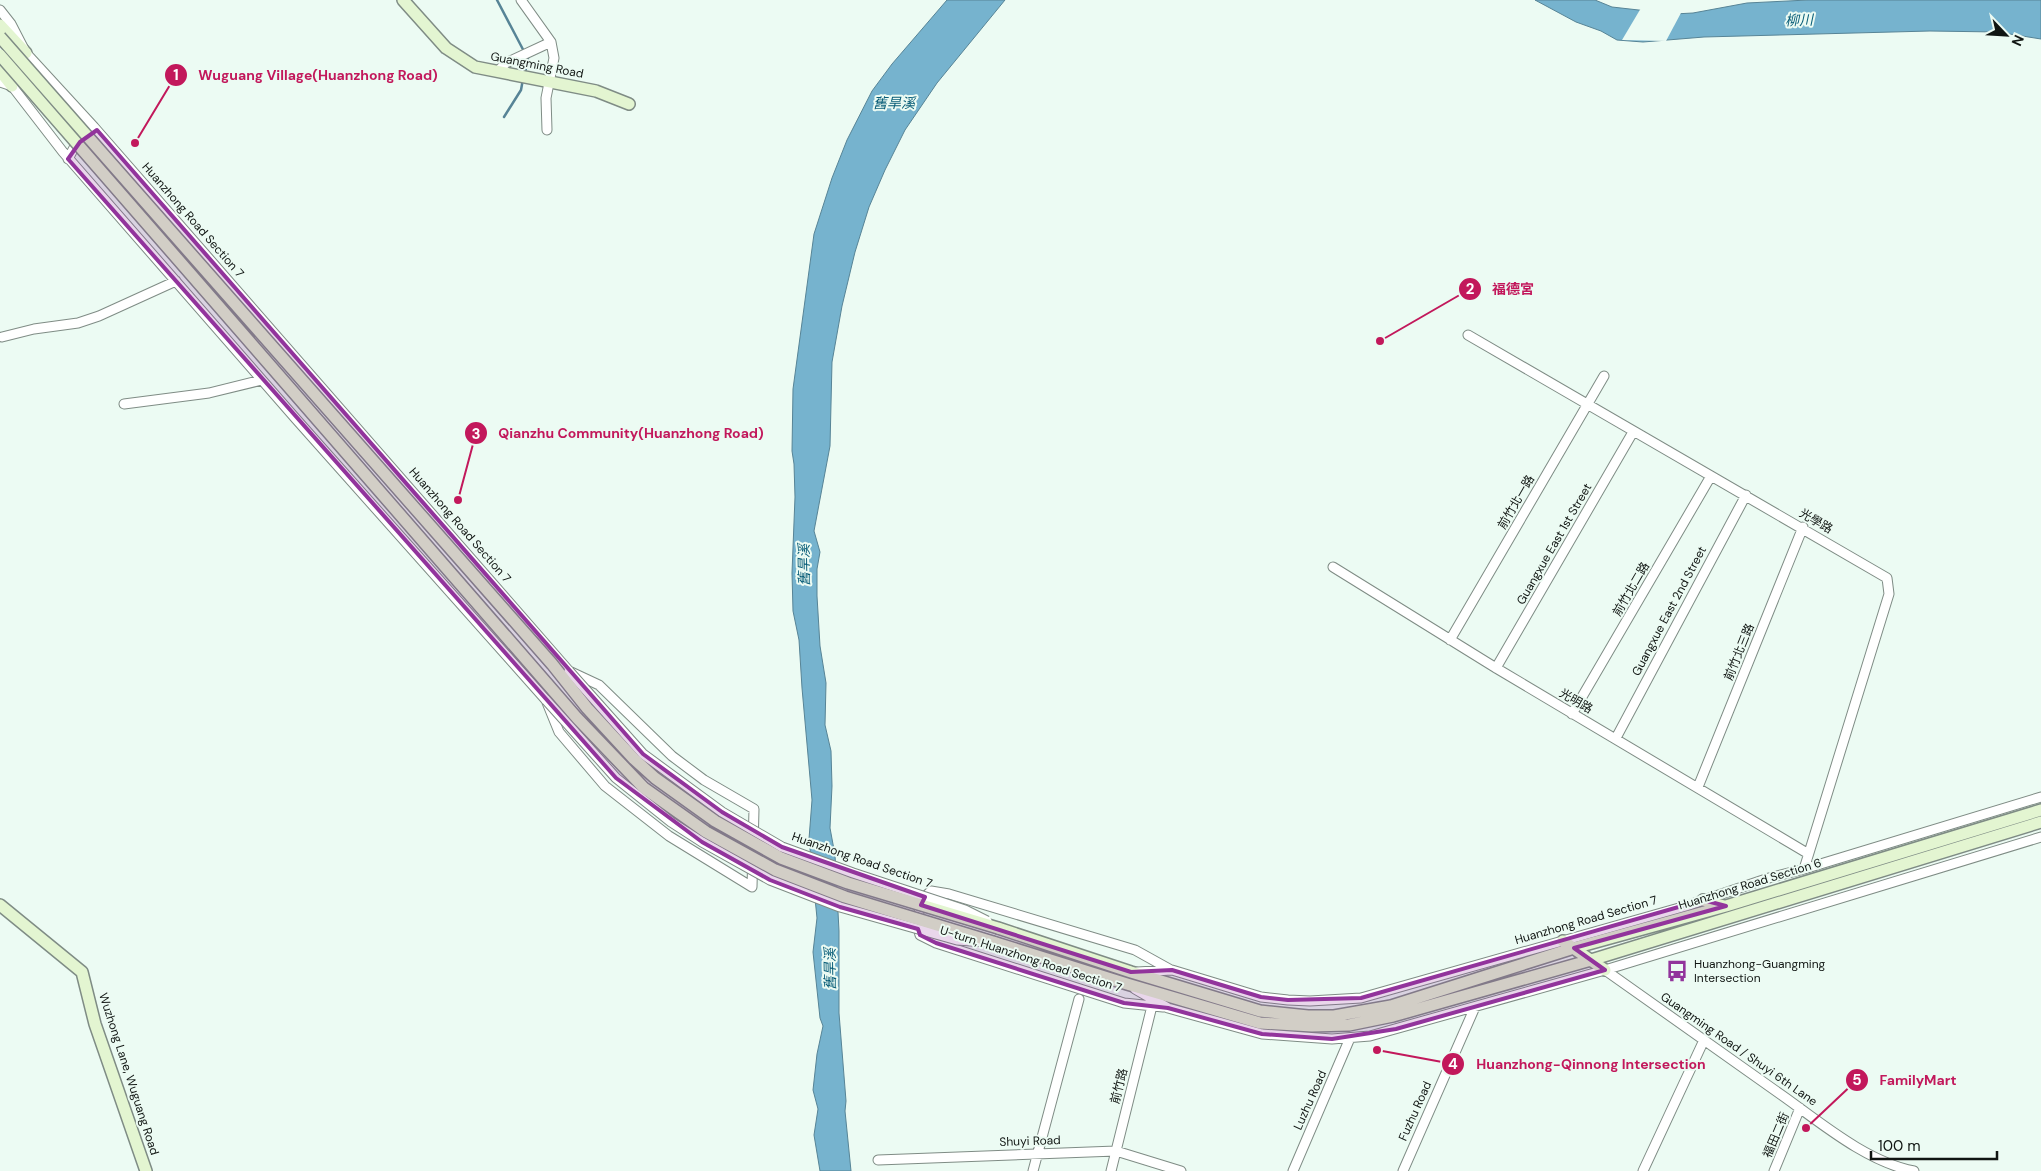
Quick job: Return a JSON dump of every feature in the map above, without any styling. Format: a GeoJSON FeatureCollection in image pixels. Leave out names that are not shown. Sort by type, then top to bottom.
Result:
{"type":"FeatureCollection","features":[{"type":"Feature","properties":{"kind":"street","name":"Guangming Road"},"geometry":{"type":"LineString","coordinates":[[403,0],[446,48],[475,67],[596,91],[629,104]]}},
{"type":"Feature","properties":{"kind":"street"},"geometry":{"type":"LineString","coordinates":[[521,0],[548,44],[554,58],[551,82],[546,98],[547,130]]}},
{"type":"Feature","properties":{"kind":"street","name":"Huanzhong Road Section 7"},"geometry":{"type":"LineString","coordinates":[[0,10],[11,24],[26,53],[96,130],[643,754],[722,812],[782,847],[965,910],[998,928]]}},
{"type":"Feature","properties":{"kind":"street"},"geometry":{"type":"LineString","coordinates":[[0,24],[26,53]]}},
{"type":"Feature","properties":{"kind":"street","name":"Huanzhong Road Section 7"},"geometry":{"type":"LineString","coordinates":[[0,37],[552,664],[587,708],[634,759],[655,778],[715,821],[780,858],[848,883],[998,928],[1112,965],[1260,1017]]}},
{"type":"Feature","properties":{"kind":"street"},"geometry":{"type":"LineString","coordinates":[[498,72],[506,63],[548,44]]}},
{"type":"Feature","properties":{"kind":"street"},"geometry":{"type":"LineString","coordinates":[[0,55],[577,718],[644,788],[706,832],[775,870],[845,897],[1126,984],[1260,1017],[1312,1026],[1349,1025],[1393,1016],[1663,939],[2041,822]]}},
{"type":"Feature","properties":{"kind":"street"},"geometry":{"type":"LineString","coordinates":[[0,71],[68,159],[616,778],[671,822],[770,880],[840,907],[957,940],[993,942]]}},
{"type":"Feature","properties":{"kind":"street"},"geometry":{"type":"LineString","coordinates":[[0,82],[12,86]]}},
{"type":"Feature","properties":{"kind":"street"},"geometry":{"type":"LineString","coordinates":[[57,144],[70,141],[76,135],[83,122],[83,116]]}},
{"type":"Feature","properties":{"kind":"street"},"geometry":{"type":"LineString","coordinates":[[68,159],[80,142],[96,130]]}},
{"type":"Feature","properties":{"kind":"street"},"geometry":{"type":"LineString","coordinates":[[2,337],[34,329],[78,323],[99,316],[176,281]]}},
{"type":"Feature","properties":{"kind":"street","name":"光學路"},"geometry":{"type":"LineString","coordinates":[[1468,335],[1887,578],[1889,594],[1807,853],[1804,869]]}},
{"type":"Feature","properties":{"kind":"street","name":"前竹北一路"},"geometry":{"type":"LineString","coordinates":[[1450,640],[1604,376]]}},
{"type":"Feature","properties":{"kind":"street"},"geometry":{"type":"LineString","coordinates":[[124,404],[209,393],[262,380]]}},
{"type":"Feature","properties":{"kind":"street","name":"Guangxue East 1st Street"},"geometry":{"type":"LineString","coordinates":[[1496,668],[1633,432]]}},
{"type":"Feature","properties":{"kind":"street","name":"前竹北二路"},"geometry":{"type":"LineString","coordinates":[[1572,714],[1711,476]]}},
{"type":"Feature","properties":{"kind":"street","name":"Guangxue East 2nd Street"},"geometry":{"type":"LineString","coordinates":[[1616,738],[1746,496]]}},
{"type":"Feature","properties":{"kind":"street","name":"前竹北三路"},"geometry":{"type":"LineString","coordinates":[[1698,787],[1802,528]]}},
{"type":"Feature","properties":{"kind":"street","name":"光明路"},"geometry":{"type":"LineString","coordinates":[[1333,567],[1572,714],[1616,738],[1807,853]]}},
{"type":"Feature","properties":{"kind":"street"},"geometry":{"type":"LineString","coordinates":[[546,700],[559,732],[576,755],[605,786],[669,836],[752,887],[754,809],[704,780],[672,756],[599,685],[569,671]]}},
{"type":"Feature","properties":{"kind":"street","name":"Huanzhong Road Section 7"},"geometry":{"type":"LineString","coordinates":[[1131,972],[1172,970],[1261,997],[1310,1001],[1361,998],[1703,900],[1769,878],[2041,797]]}},
{"type":"Feature","properties":{"kind":"street","name":"Huanzhong Road Section 6"},"geometry":{"type":"LineString","coordinates":[[1260,1017],[1334,1016],[1382,1007],[1574,948],[1726,906],[2041,810]]}},
{"type":"Feature","properties":{"kind":"street"},"geometry":{"type":"LineString","coordinates":[[1126,984],[1168,1008],[1262,1034],[1324,1039],[1350,1038],[1396,1030],[1605,970],[2041,837]]}},
{"type":"Feature","properties":{"kind":"street","name":"U-turn, Huanzhong Road Section 7"},"geometry":{"type":"LineString","coordinates":[[1168,1008],[1124,1003],[936,943],[920,935],[917,921],[926,895],[931,891],[949,894],[1135,950],[1172,970]]}},
{"type":"Feature","properties":{"kind":"street"},"geometry":{"type":"LineString","coordinates":[[1703,900],[1726,906]]}},
{"type":"Feature","properties":{"kind":"street","name":"Wuzhong Lane, Wuguang Road"},"geometry":{"type":"LineString","coordinates":[[0,905],[82,972],[95,1024],[146,1171]]}},
{"type":"Feature","properties":{"kind":"street"},"geometry":{"type":"LineString","coordinates":[[1563,940],[1605,970]]}},
{"type":"Feature","properties":{"kind":"street","name":"Guangming Road / Shuyi 6th Lane"},"geometry":{"type":"LineString","coordinates":[[1605,970],[1874,1158],[1899,1168],[1914,1171]]}},
{"type":"Feature","properties":{"kind":"street"},"geometry":{"type":"LineString","coordinates":[[1033,1171],[1079,999]]}},
{"type":"Feature","properties":{"kind":"street","name":"前竹路"},"geometry":{"type":"LineString","coordinates":[[1111,1171],[1152,1006]]}},
{"type":"Feature","properties":{"kind":"street","name":"Fuzhu Road"},"geometry":{"type":"LineString","coordinates":[[1403,1171],[1475,1007]]}},
{"type":"Feature","properties":{"kind":"street","name":"Luzhu Road"},"geometry":{"type":"LineString","coordinates":[[1293,1171],[1350,1038]]}},
{"type":"Feature","properties":{"kind":"street"},"geometry":{"type":"LineString","coordinates":[[1643,1171],[1704,1040]]}},
{"type":"Feature","properties":{"kind":"street","name":"福田二街"},"geometry":{"type":"LineString","coordinates":[[1774,1171],[1800,1108]]}},
{"type":"Feature","properties":{"kind":"street","name":"Shuyi Road"},"geometry":{"type":"LineString","coordinates":[[878,1160],[1116,1150],[1181,1171]]}},
{"type":"Feature","properties":{"kind":"highlighted area"},"geometry":{"type":"Polygon","coordinates":[[[97,130],[643,754],[722,812],[782,847],[925,897],[921,905],[1131,972],[1172,970],[1261,997],[1288,1000],[1361,998],[1703,900],[1726,906],[1574,948],[1605,970],[1396,1029],[1332,1039],[1262,1034],[1168,1008],[1124,1003],[936,943],[920,935],[918,929],[840,907],[770,880],[702,842],[616,778],[68,159],[80,142],[97,130]]]}},
{"type":"Feature","properties":{"kind":"water","name":"舊旱溪"},"geometry":{"type":"Polygon","coordinates":[[[947,0],[1005,0],[937,83],[905,130],[885,170],[869,207],[855,252],[842,306],[832,362],[830,446],[814,531],[820,552],[817,569],[817,596],[820,646],[826,683],[825,725],[831,751],[830,828],[835,855],[839,931],[839,1013],[851,1171],[820,1171],[814,1135],[818,1109],[813,1090],[817,1054],[823,1026],[820,1018],[813,952],[817,918],[809,839],[812,800],[799,640],[793,611],[792,573],[795,497],[792,451],[793,389],[814,234],[832,178],[847,140],[872,91],[892,64],[947,0]]]}},
{"type":"Feature","properties":{"kind":"water","name":"柳川"},"geometry":{"type":"Polygon","coordinates":[[[1535,0],[1595,0],[1612,7],[1674,14],[1693,13],[1747,3],[1808,0],[2041,0],[2041,39],[1997,32],[1930,31],[1704,37],[1643,42],[1617,40],[1601,31],[1576,22],[1535,0]]]}},
{"type":"Feature","properties":{"kind":"pier"},"geometry":{"type":"Polygon","coordinates":[[[1641,8],[1682,11],[1666,41],[1622,40],[1641,8]]]}},
{"type":"Feature","properties":{"kind":"waterway","name":"舊旱溪"},"geometry":{"type":"LineString","coordinates":[[497,0],[528,59],[525,73]]}},
{"type":"Feature","properties":{"kind":"waterway","name":"舊旱溪"},"geometry":{"type":"LineString","coordinates":[[504,117],[521,90],[523,79]]}},
{"type":"Feature","properties":{"kind":"place","name":"Wuguang Village(Huanzhong Road)"},"geometry":{"type":"Point","coordinates":[135,143]}},
{"type":"Feature","properties":{"kind":"place","name":"福德宮"},"geometry":{"type":"Point","coordinates":[1380,341]}},
{"type":"Feature","properties":{"kind":"place","name":"Qianzhu Community(Huanzhong Road)"},"geometry":{"type":"Point","coordinates":[458,500]}},
{"type":"Feature","properties":{"kind":"place","name":"Huanzhong-Guangming Intersection"},"geometry":{"type":"Point","coordinates":[1677,971]}},
{"type":"Feature","properties":{"kind":"place","name":"Huanzhong-Qinnong Intersection"},"geometry":{"type":"Point","coordinates":[1377,1050]}},
{"type":"Feature","properties":{"kind":"place","name":"FamilyMart"},"geometry":{"type":"Point","coordinates":[1806,1128]}}]}
